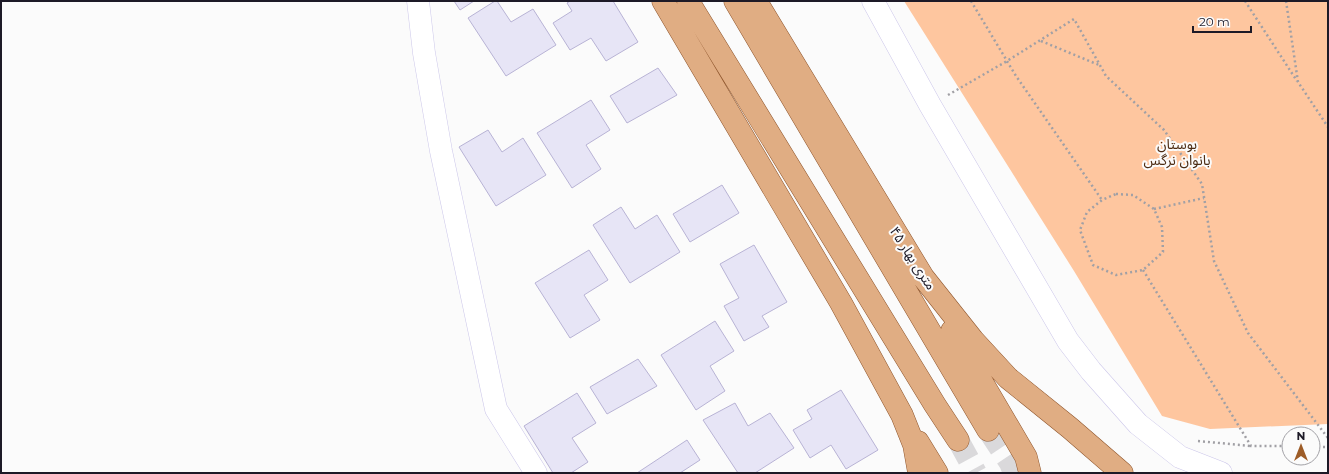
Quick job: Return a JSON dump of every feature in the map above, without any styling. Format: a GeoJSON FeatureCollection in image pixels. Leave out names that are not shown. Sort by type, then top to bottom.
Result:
{"type":"FeatureCollection","features":[{"type":"Feature","properties":{"kind":"main road"},"geometry":{"type":"LineString","coordinates":[[663,1],[841,303],[902,416],[937,473]]}},
{"type":"Feature","properties":{"kind":"main road"},"geometry":{"type":"LineString","coordinates":[[688,1],[926,392],[958,440]]}},
{"type":"Feature","properties":{"kind":"main road"},"geometry":{"type":"LineString","coordinates":[[735,1],[988,430]]}},
{"type":"Feature","properties":{"kind":"main road","name":"۴۵ متری بهار"},"geometry":{"type":"LineString","coordinates":[[756,1],[923,277],[973,340],[1008,378],[1070,428],[1122,473]]}},
{"type":"Feature","properties":{"kind":"main road"},"geometry":{"type":"LineString","coordinates":[[923,277],[945,318],[1026,457],[1030,473]]}},
{"type":"Feature","properties":{"kind":"main road"},"geometry":{"type":"LineString","coordinates":[[902,416],[914,445],[919,473]]}},
{"type":"Feature","properties":{"kind":"street"},"geometry":{"type":"LineString","coordinates":[[418,1],[424,53],[441,151],[496,409],[536,473]]}},
{"type":"Feature","properties":{"kind":"street"},"geometry":{"type":"LineString","coordinates":[[873,1],[930,105],[1068,341],[1091,371],[1138,424],[1180,457],[1221,473]]}},
{"type":"Feature","properties":{"kind":"path"},"geometry":{"type":"LineString","coordinates":[[971,1],[1016,76],[1102,200]]}},
{"type":"Feature","properties":{"kind":"path"},"geometry":{"type":"LineString","coordinates":[[1245,1],[1328,127]]}},
{"type":"Feature","properties":{"kind":"path"},"geometry":{"type":"LineString","coordinates":[[1286,1],[1298,82]]}},
{"type":"Feature","properties":{"kind":"path"},"geometry":{"type":"LineString","coordinates":[[930,105],[1007,61],[1074,19],[1106,76],[1164,130],[1202,184],[1214,261],[1248,333],[1328,438]]}},
{"type":"Feature","properties":{"kind":"path"},"geometry":{"type":"LineString","coordinates":[[1040,41],[1099,65]]}},
{"type":"Feature","properties":{"kind":"path"},"geometry":{"type":"LineString","coordinates":[[1116,194],[1132,195],[1154,209],[1162,227],[1163,252],[1143,270],[1116,275],[1093,265],[1080,230],[1087,212],[1102,200],[1116,194]]}},
{"type":"Feature","properties":{"kind":"path"},"geometry":{"type":"LineString","coordinates":[[1154,209],[1204,198]]}},
{"type":"Feature","properties":{"kind":"path"},"geometry":{"type":"LineString","coordinates":[[1143,270],[1251,446]]}},
{"type":"Feature","properties":{"kind":"path"},"geometry":{"type":"LineString","coordinates":[[1191,440],[1251,446],[1281,446]]}},
{"type":"Feature","properties":{"kind":"green space","name":"بوستان بانوان نرگس"},"geometry":{"type":"Polygon","coordinates":[[[904,1],[1328,1],[1328,424],[1210,429],[1162,416],[1074,271],[904,1]]]}},
{"type":"Feature","properties":{"kind":"building"},"geometry":{"type":"Polygon","coordinates":[[[454,1],[474,1],[460,10],[454,1]]]}},
{"type":"Feature","properties":{"kind":"building"},"geometry":{"type":"Polygon","coordinates":[[[497,1],[511,22],[533,9],[556,45],[506,76],[468,18],[497,1]]]}},
{"type":"Feature","properties":{"kind":"building"},"geometry":{"type":"Polygon","coordinates":[[[570,1],[613,1],[638,42],[606,61],[591,38],[570,50],[553,23],[572,11],[567,3],[570,1]]]}},
{"type":"Feature","properties":{"kind":"building"},"geometry":{"type":"Polygon","coordinates":[[[658,68],[677,95],[627,123],[610,96],[658,68]]]}},
{"type":"Feature","properties":{"kind":"building"},"geometry":{"type":"Polygon","coordinates":[[[591,100],[610,130],[586,145],[601,169],[572,188],[537,133],[591,100]]]}},
{"type":"Feature","properties":{"kind":"building"},"geometry":{"type":"Polygon","coordinates":[[[488,130],[502,152],[523,138],[546,175],[496,206],[459,147],[488,130]]]}},
{"type":"Feature","properties":{"kind":"building"},"geometry":{"type":"Polygon","coordinates":[[[722,185],[739,213],[690,242],[673,214],[722,185]]]}},
{"type":"Feature","properties":{"kind":"building"},"geometry":{"type":"Polygon","coordinates":[[[621,207],[635,229],[657,215],[680,252],[630,283],[593,225],[621,207]]]}},
{"type":"Feature","properties":{"kind":"building"},"geometry":{"type":"Polygon","coordinates":[[[754,245],[787,302],[762,316],[769,327],[744,341],[724,306],[739,298],[720,264],[754,245]]]}},
{"type":"Feature","properties":{"kind":"building"},"geometry":{"type":"Polygon","coordinates":[[[589,250],[608,280],[584,295],[600,320],[570,338],[535,283],[589,250]]]}},
{"type":"Feature","properties":{"kind":"building"},"geometry":{"type":"Polygon","coordinates":[[[715,321],[734,351],[710,366],[725,391],[696,410],[661,355],[715,321]]]}},
{"type":"Feature","properties":{"kind":"building"},"geometry":{"type":"Polygon","coordinates":[[[638,359],[657,386],[607,414],[590,387],[638,359]]]}},
{"type":"Feature","properties":{"kind":"building"},"geometry":{"type":"Polygon","coordinates":[[[841,390],[878,450],[846,469],[831,445],[810,458],[793,430],[812,419],[807,410],[841,390]]]}},
{"type":"Feature","properties":{"kind":"building"},"geometry":{"type":"Polygon","coordinates":[[[577,393],[596,423],[572,438],[588,462],[571,473],[553,473],[524,426],[577,393]]]}},
{"type":"Feature","properties":{"kind":"building"},"geometry":{"type":"Polygon","coordinates":[[[735,403],[748,426],[770,413],[794,448],[755,473],[738,473],[703,420],[735,403]]]}},
{"type":"Feature","properties":{"kind":"building"},"geometry":{"type":"Polygon","coordinates":[[[687,440],[700,460],[680,473],[637,473],[687,440]]]}},
{"type":"Feature","properties":{"kind":"tunnel"},"geometry":{"type":"LineString","coordinates":[[988,430],[1010,463],[1014,473]]}},
{"type":"Feature","properties":{"kind":"tunnel"},"geometry":{"type":"LineString","coordinates":[[958,440],[976,473]]}}]}
